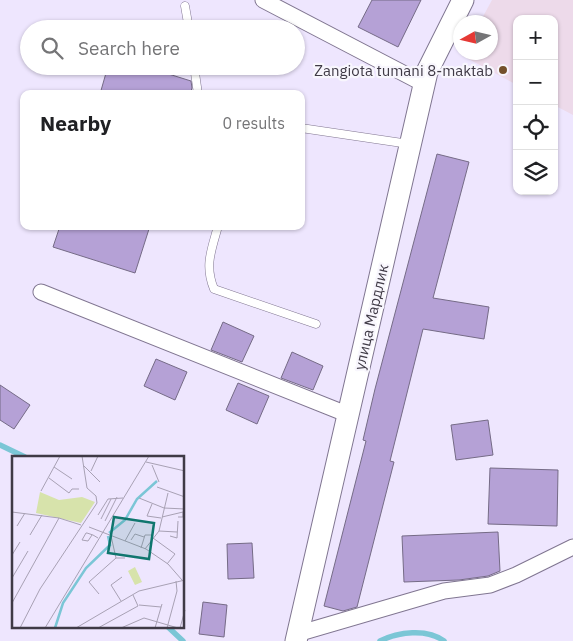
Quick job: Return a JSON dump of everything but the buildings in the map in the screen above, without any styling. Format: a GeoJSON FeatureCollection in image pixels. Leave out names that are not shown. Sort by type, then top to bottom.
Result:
{"type":"FeatureCollection","features":[{"type":"Feature","properties":{"kind":"street"},"geometry":{"type":"LineString","coordinates":[[263,0],[301,20]]}},
{"type":"Feature","properties":{"kind":"street","name":"улица Мардлик"},"geometry":{"type":"LineString","coordinates":[[296,638],[427,72],[463,0]]}},
{"type":"Feature","properties":{"kind":"street"},"geometry":{"type":"LineString","coordinates":[[305,22],[424,84]]}},
{"type":"Feature","properties":{"kind":"street"},"geometry":{"type":"LineString","coordinates":[[41,292],[349,415]]}},
{"type":"Feature","properties":{"kind":"street"},"geometry":{"type":"LineString","coordinates":[[296,638],[444,591],[490,584],[516,576],[573,547]]}},
{"type":"Feature","properties":{"kind":"lane"},"geometry":{"type":"LineString","coordinates":[[185,6],[187,20]]}},
{"type":"Feature","properties":{"kind":"lane"},"geometry":{"type":"LineString","coordinates":[[195,75],[197,90]]}},
{"type":"Feature","properties":{"kind":"lane"},"geometry":{"type":"LineString","coordinates":[[305,129],[411,144]]}},
{"type":"Feature","properties":{"kind":"lane"},"geometry":{"type":"LineString","coordinates":[[217,230],[208,264],[214,288],[316,324]]}},
{"type":"Feature","properties":{"kind":"shaded area","name":"Zangiota tumani 8-maktab"},"geometry":{"type":"Polygon","coordinates":[[[492,0],[573,0],[573,115],[558,107],[558,15],[513,15],[513,83],[470,60],[498,60],[498,15],[484,15],[492,0]]]}},
{"type":"Feature","properties":{"kind":"waterway"},"geometry":{"type":"LineString","coordinates":[[0,445],[23,456]]}},
{"type":"Feature","properties":{"kind":"waterway"},"geometry":{"type":"LineString","coordinates":[[169,628],[183,641]]}},
{"type":"Feature","properties":{"kind":"waterway"},"geometry":{"type":"LineString","coordinates":[[380,641],[395,635],[412,633],[429,634],[444,641]]}},
{"type":"Feature","properties":{"kind":"place","name":"Zangiota tumani 8-maktab"},"geometry":{"type":"Point","coordinates":[503,70]}}]}
